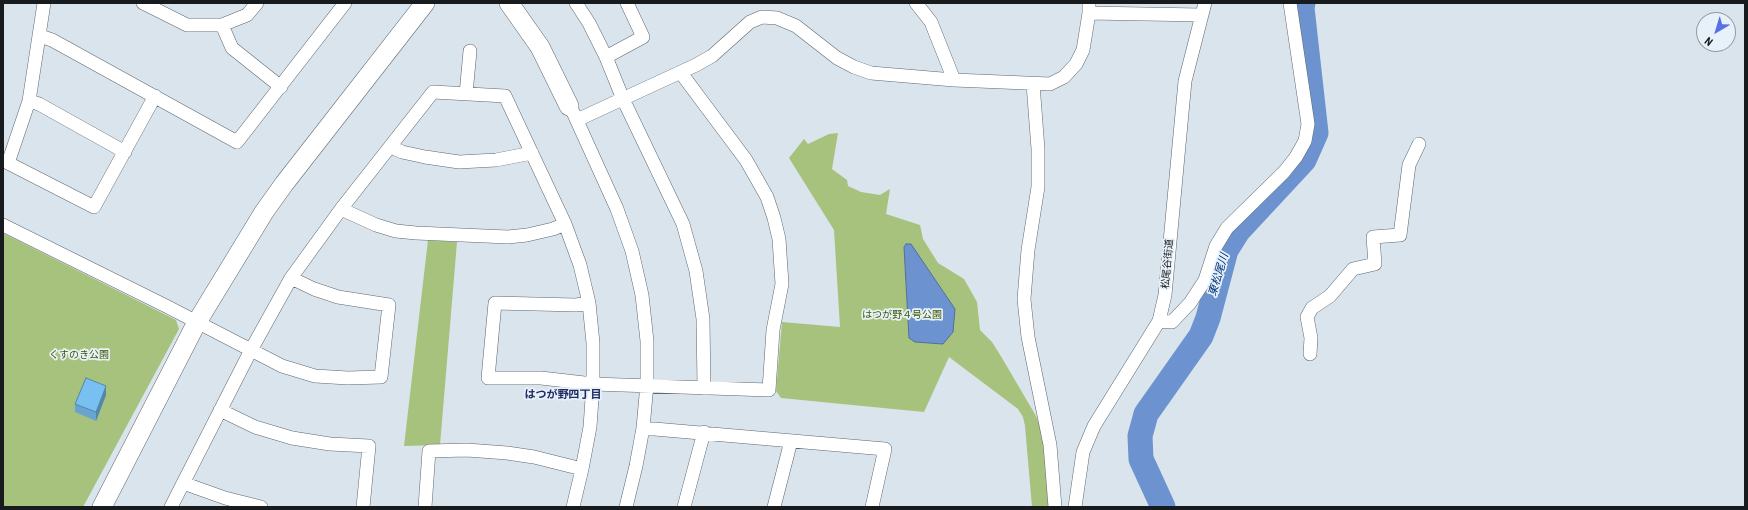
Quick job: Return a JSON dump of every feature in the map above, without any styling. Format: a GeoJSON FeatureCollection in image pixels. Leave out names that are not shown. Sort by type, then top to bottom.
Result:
{"type":"FeatureCollection","features":[{"type":"Feature","properties":{"kind":"street"},"geometry":{"type":"LineString","coordinates":[[44,3],[29,101],[8,164],[94,207],[155,96]]}},
{"type":"Feature","properties":{"kind":"street"},"geometry":{"type":"LineString","coordinates":[[143,3],[187,25],[222,25],[247,15],[257,3]]}},
{"type":"Feature","properties":{"kind":"street"},"geometry":{"type":"LineString","coordinates":[[40,36],[52,40],[236,142],[345,3]]}},
{"type":"Feature","properties":{"kind":"street"},"geometry":{"type":"LineString","coordinates":[[102,507],[197,322],[264,212],[284,184],[425,3]]}},
{"type":"Feature","properties":{"kind":"street"},"geometry":{"type":"LineString","coordinates":[[509,3],[540,47],[573,113],[617,209],[632,251],[642,295],[647,341],[647,386],[643,428],[626,507]]}},
{"type":"Feature","properties":{"kind":"street"},"geometry":{"type":"LineString","coordinates":[[576,3],[606,57],[623,99],[683,224],[690,247],[703,319],[704,388]]}},
{"type":"Feature","properties":{"kind":"street"},"geometry":{"type":"LineString","coordinates":[[606,57],[643,37],[627,3]]}},
{"type":"Feature","properties":{"kind":"street"},"geometry":{"type":"LineString","coordinates":[[916,3],[931,22],[954,80]]}},
{"type":"Feature","properties":{"kind":"street"},"geometry":{"type":"LineString","coordinates":[[1159,321],[1172,322],[1190,303],[1205,280],[1216,246],[1227,228],[1284,172],[1296,157],[1304,141],[1308,124],[1290,3]]}},
{"type":"Feature","properties":{"kind":"street"},"geometry":{"type":"LineString","coordinates":[[573,113],[623,99],[681,73],[712,56],[750,22],[762,17],[777,18],[796,26],[837,58],[854,68],[871,73],[954,80],[1050,84],[1064,77],[1076,64],[1083,50],[1089,8],[1203,9]]}},
{"type":"Feature","properties":{"kind":"street","name":"松尾谷街道"},"geometry":{"type":"LineString","coordinates":[[1075,507],[1083,452],[1094,426],[1159,321],[1165,295],[1185,81],[1203,9]]}},
{"type":"Feature","properties":{"kind":"street"},"geometry":{"type":"LineString","coordinates":[[222,25],[232,48],[280,87]]}},
{"type":"Feature","properties":{"kind":"street"},"geometry":{"type":"LineString","coordinates":[[466,94],[470,50]]}},
{"type":"Feature","properties":{"kind":"street"},"geometry":{"type":"LineString","coordinates":[[589,303],[576,305],[495,303],[488,378],[541,378],[593,384],[769,390],[773,330],[782,284],[782,261],[774,218],[758,178],[681,73]]}},
{"type":"Feature","properties":{"kind":"street"},"geometry":{"type":"LineString","coordinates":[[1033,84],[1038,149],[1038,187],[1028,250],[1024,299],[1028,337],[1050,445],[1056,507]]}},
{"type":"Feature","properties":{"kind":"street"},"geometry":{"type":"LineString","coordinates":[[171,507],[251,350],[291,278],[341,209],[433,92],[504,96],[565,224],[580,265],[589,303],[593,343],[593,384],[590,427],[573,507]]}},
{"type":"Feature","properties":{"kind":"street"},"geometry":{"type":"LineString","coordinates":[[29,101],[39,104],[125,152]]}},
{"type":"Feature","properties":{"kind":"street"},"geometry":{"type":"LineString","coordinates":[[1310,354],[1311,338],[1307,317],[1312,308],[1330,296],[1353,269],[1375,264],[1373,237],[1400,235],[1409,165],[1419,144]]}},
{"type":"Feature","properties":{"kind":"street"},"geometry":{"type":"LineString","coordinates":[[391,147],[402,152],[459,162],[496,160],[532,153]]}},
{"type":"Feature","properties":{"kind":"street"},"geometry":{"type":"LineString","coordinates":[[341,209],[376,225],[396,231],[416,233],[508,237],[527,235],[553,229],[565,224]]}},
{"type":"Feature","properties":{"kind":"street"},"geometry":{"type":"LineString","coordinates":[[3,224],[282,366],[315,376],[348,378],[381,377],[389,305],[338,297],[314,289],[291,278]]}},
{"type":"Feature","properties":{"kind":"street"},"geometry":{"type":"LineString","coordinates":[[220,410],[255,427],[292,438],[330,444],[369,446],[363,507]]}},
{"type":"Feature","properties":{"kind":"street"},"geometry":{"type":"LineString","coordinates":[[643,428],[704,432],[891,450],[872,507]]}},
{"type":"Feature","properties":{"kind":"street"},"geometry":{"type":"LineString","coordinates":[[684,507],[704,432]]}},
{"type":"Feature","properties":{"kind":"street"},"geometry":{"type":"LineString","coordinates":[[774,507],[791,441]]}},
{"type":"Feature","properties":{"kind":"street"},"geometry":{"type":"LineString","coordinates":[[424,507],[429,452],[467,450],[507,453],[534,457],[582,469]]}},
{"type":"Feature","properties":{"kind":"street"},"geometry":{"type":"LineString","coordinates":[[183,483],[225,498],[261,507]]}},
{"type":"Feature","properties":{"kind":"green space","name":"はつが野４号公園"},"geometry":{"type":"Polygon","coordinates":[[[838,133],[832,169],[847,180],[848,186],[861,192],[880,195],[890,189],[886,214],[920,225],[923,239],[938,263],[964,279],[977,302],[980,330],[992,342],[1036,416],[1042,432],[1050,506],[1032,507],[1025,426],[1023,417],[1018,409],[949,357],[924,412],[781,398],[776,391],[782,322],[840,327],[834,230],[789,158],[804,139],[808,144],[829,134],[838,133]]]}},
{"type":"Feature","properties":{"kind":"green space","name":"くすのき公園"},"geometry":{"type":"Polygon","coordinates":[[[3,233],[176,320],[179,329],[83,507],[3,507],[3,233]]]}},
{"type":"Feature","properties":{"kind":"green space"},"geometry":{"type":"Polygon","coordinates":[[[428,240],[457,242],[440,445],[404,446],[428,240]]]}},
{"type":"Feature","properties":{"kind":"water"},"geometry":{"type":"Polygon","coordinates":[[[906,244],[911,244],[955,309],[953,332],[943,344],[915,342],[909,338],[904,247],[906,244]]]}},
{"type":"Feature","properties":{"kind":"building"},"geometry":{"type":"Polygon","coordinates":[[[86,378],[106,386],[96,412],[75,404],[86,378]]]}},
{"type":"Feature","properties":{"kind":"waterway","name":"東松尾川"},"geometry":{"type":"LineString","coordinates":[[1163,507],[1141,459],[1140,436],[1146,414],[1201,336],[1208,318],[1226,250],[1238,231],[1304,160],[1316,133],[1302,8],[1303,3]]}},
{"type":"Feature","properties":{"kind":"district","name":"はつが野四丁目"},"geometry":{"type":"Point","coordinates":[563,395]}}]}
